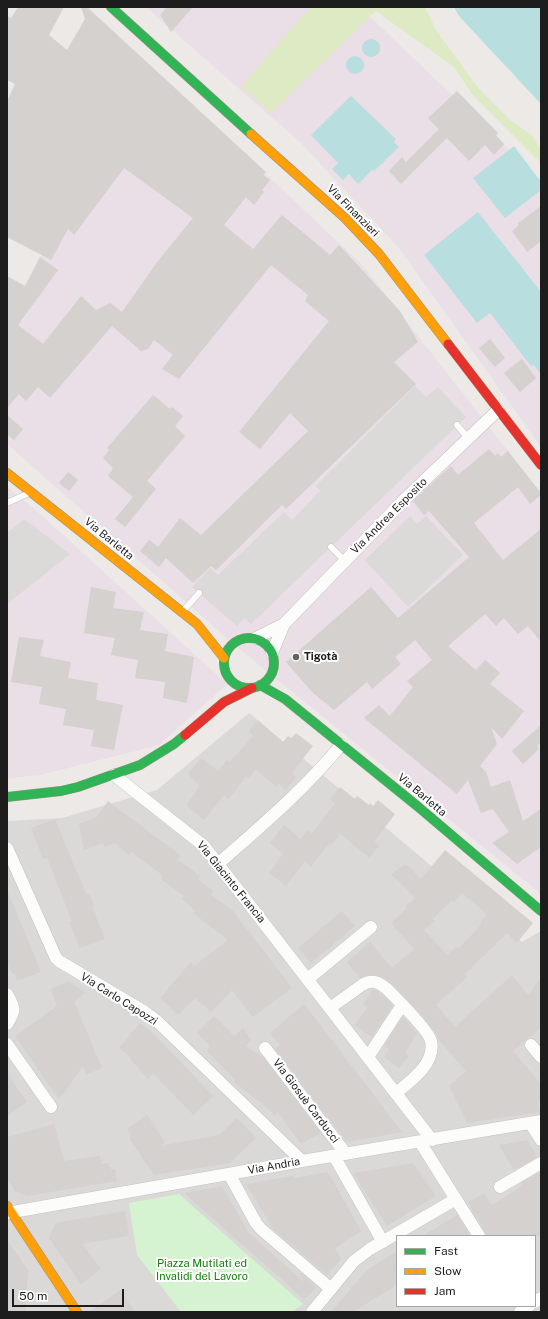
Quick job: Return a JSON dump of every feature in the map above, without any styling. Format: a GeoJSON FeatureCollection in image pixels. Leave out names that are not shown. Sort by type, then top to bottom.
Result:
{"type":"FeatureCollection","features":[{"type":"Feature","properties":{"kind":"street","name":"Via Finanzieri"},"geometry":{"type":"LineString","coordinates":[[111,7],[345,218],[379,254],[541,466]]}},
{"type":"Feature","properties":{"kind":"street","name":"Via Andrea Esposito"},"geometry":{"type":"LineString","coordinates":[[256,638],[284,624],[406,498],[498,410]]}},
{"type":"Feature","properties":{"kind":"street","name":"Via Barletta"},"geometry":{"type":"LineString","coordinates":[[7,473],[197,624],[224,658],[223,666],[230,680],[244,688],[256,686],[285,699],[416,805],[541,911]]}},
{"type":"Feature","properties":{"kind":"street","name":"Via Barletta"},"geometry":{"type":"LineString","coordinates":[[197,624],[216,632]]}},
{"type":"Feature","properties":{"kind":"street","name":"Via Andrea Esposito"},"geometry":{"type":"LineString","coordinates":[[272,653],[284,624]]}},
{"type":"Feature","properties":{"kind":"street"},"geometry":{"type":"LineString","coordinates":[[224,658],[232,640],[242,638],[256,638],[263,642],[272,653]]}},
{"type":"Feature","properties":{"kind":"street","name":"Via Barletta"},"geometry":{"type":"LineString","coordinates":[[272,653],[274,667],[272,674],[285,699]]}},
{"type":"Feature","properties":{"kind":"street"},"geometry":{"type":"LineString","coordinates":[[7,796],[61,791],[78,787],[140,765],[174,744],[224,702],[267,680],[272,674]]}},
{"type":"Feature","properties":{"kind":"street"},"geometry":{"type":"LineString","coordinates":[[224,702],[230,680]]}},
{"type":"Feature","properties":{"kind":"street"},"geometry":{"type":"LineString","coordinates":[[218,864],[304,787],[341,745]]}},
{"type":"Feature","properties":{"kind":"street","name":"Via Giacinto Francia"},"geometry":{"type":"LineString","coordinates":[[114,775],[204,846],[396,1093],[426,1141],[456,1199],[478,1235]]}},
{"type":"Feature","properties":{"kind":"street","name":"Via Carlo Capozzi"},"geometry":{"type":"LineString","coordinates":[[7,848],[58,962],[145,1012],[158,1022],[302,1161]]}},
{"type":"Feature","properties":{"kind":"street"},"geometry":{"type":"LineString","coordinates":[[308,979],[371,927]]}},
{"type":"Feature","properties":{"kind":"street"},"geometry":{"type":"LineString","coordinates":[[330,1008],[362,985],[373,981],[380,983],[388,989],[430,1037],[432,1042],[432,1051],[429,1060],[411,1082],[396,1093]]}},
{"type":"Feature","properties":{"kind":"street"},"geometry":{"type":"LineString","coordinates":[[7,994],[14,1005],[14,1009],[13,1015],[7,1024]]}},
{"type":"Feature","properties":{"kind":"street"},"geometry":{"type":"LineString","coordinates":[[368,1056],[402,1005]]}},
{"type":"Feature","properties":{"kind":"street"},"geometry":{"type":"LineString","coordinates":[[7,1044],[51,1107]]}},
{"type":"Feature","properties":{"kind":"street"},"geometry":{"type":"LineString","coordinates":[[531,1046],[541,1057]]}},
{"type":"Feature","properties":{"kind":"street","name":"Via Giosuè Carducci"},"geometry":{"type":"LineString","coordinates":[[265,1048],[340,1155],[383,1242]]}},
{"type":"Feature","properties":{"kind":"street"},"geometry":{"type":"LineString","coordinates":[[536,1122],[541,1140]]}},
{"type":"Feature","properties":{"kind":"street","name":"Via Andria"},"geometry":{"type":"LineString","coordinates":[[8,1211],[536,1122]]}},
{"type":"Feature","properties":{"kind":"street"},"geometry":{"type":"LineString","coordinates":[[500,1187],[541,1163]]}},
{"type":"Feature","properties":{"kind":"street"},"geometry":{"type":"LineString","coordinates":[[229,1174],[256,1223],[261,1229],[331,1289]]}},
{"type":"Feature","properties":{"kind":"street"},"geometry":{"type":"LineString","coordinates":[[312,1312],[354,1261],[456,1199]]}},
{"type":"Feature","properties":{"kind":"street"},"geometry":{"type":"LineString","coordinates":[[8,1211],[73,1310]]}},
{"type":"Feature","properties":{"kind":"lane"},"geometry":{"type":"LineString","coordinates":[[457,426],[468,438]]}},
{"type":"Feature","properties":{"kind":"lane"},"geometry":{"type":"LineString","coordinates":[[7,503],[31,492]]}},
{"type":"Feature","properties":{"kind":"lane"},"geometry":{"type":"LineString","coordinates":[[330,547],[345,561]]}},
{"type":"Feature","properties":{"kind":"lane"},"geometry":{"type":"LineString","coordinates":[[182,612],[199,593]]}},
{"type":"Feature","properties":{"kind":"shaded area"},"geometry":{"type":"Polygon","coordinates":[[[82,7],[85,7],[170,83],[363,266],[541,493],[541,894],[236,646],[7,444],[7,319],[59,223],[104,76],[82,7]]]}},
{"type":"Feature","properties":{"kind":"shaded area"},"geometry":{"type":"Polygon","coordinates":[[[146,7],[360,7],[541,180],[541,447],[399,248],[302,144],[146,7]]]}},
{"type":"Feature","properties":{"kind":"shaded area"},"geometry":{"type":"Polygon","coordinates":[[[415,386],[426,397],[438,387],[466,417],[251,624],[245,618],[237,626],[192,587],[210,568],[218,575],[284,512],[292,520],[320,491],[316,486],[415,386]]]}},
{"type":"Feature","properties":{"kind":"shaded area"},"geometry":{"type":"Polygon","coordinates":[[[7,487],[39,513],[227,684],[159,745],[40,775],[7,778],[7,487]]]}},
{"type":"Feature","properties":{"kind":"shaded area"},"geometry":{"type":"Polygon","coordinates":[[[410,516],[417,524],[426,516],[463,555],[408,607],[365,560],[410,516]]]}},
{"type":"Feature","properties":{"kind":"shaded area"},"geometry":{"type":"Polygon","coordinates":[[[24,519],[70,554],[7,604],[7,533],[24,519]]]}},
{"type":"Feature","properties":{"kind":"shaded area"},"geometry":{"type":"Polygon","coordinates":[[[249,713],[522,942],[541,931],[541,1312],[7,1312],[7,821],[62,818],[157,790],[249,713]]]}},
{"type":"Feature","properties":{"kind":"green space"},"geometry":{"type":"Polygon","coordinates":[[[311,7],[425,7],[436,30],[479,89],[510,120],[532,135],[541,150],[541,163],[472,94],[454,67],[376,11],[271,113],[241,86],[311,7]]]}},
{"type":"Feature","properties":{"kind":"green space","name":"Piazza Mutilati ed Invalidi del Lavoro"},"geometry":{"type":"Polygon","coordinates":[[[179,1194],[303,1304],[292,1312],[181,1312],[137,1255],[129,1203],[179,1194]]]}},
{"type":"Feature","properties":{"kind":"water"},"geometry":{"type":"Polygon","coordinates":[[[454,7],[541,7],[541,104],[459,16],[454,7]]]}},
{"type":"Feature","properties":{"kind":"water"},"geometry":{"type":"Polygon","coordinates":[[[371,39],[377,42],[380,48],[377,54],[371,57],[365,54],[362,48],[365,42],[371,39]]]}},
{"type":"Feature","properties":{"kind":"water"},"geometry":{"type":"Polygon","coordinates":[[[355,56],[361,59],[364,65],[361,71],[355,74],[349,71],[346,65],[349,59],[355,56]]]}},
{"type":"Feature","properties":{"kind":"water"},"geometry":{"type":"Polygon","coordinates":[[[351,96],[396,139],[394,142],[399,147],[358,184],[349,174],[343,180],[332,169],[338,163],[311,135],[351,96]]]}},
{"type":"Feature","properties":{"kind":"water"},"geometry":{"type":"Polygon","coordinates":[[[514,146],[541,182],[541,190],[505,218],[473,178],[514,146]]]}},
{"type":"Feature","properties":{"kind":"water"},"geometry":{"type":"Polygon","coordinates":[[[478,212],[541,292],[541,375],[534,365],[531,366],[490,313],[477,323],[424,255],[478,212]]]}},
{"type":"Feature","properties":{"kind":"building"},"geometry":{"type":"Polygon","coordinates":[[[18,7],[64,7],[49,35],[67,50],[85,19],[81,7],[87,7],[266,172],[263,175],[270,180],[262,190],[264,192],[254,205],[246,197],[224,225],[253,249],[282,215],[330,255],[339,245],[400,311],[418,342],[394,362],[416,384],[286,509],[282,505],[216,570],[211,566],[193,583],[166,558],[159,567],[140,551],[149,540],[158,547],[180,518],[201,535],[308,431],[290,413],[260,449],[239,432],[329,321],[305,301],[308,295],[271,265],[179,379],[162,369],[173,355],[154,340],[148,349],[141,351],[112,326],[50,398],[38,387],[26,401],[19,394],[7,408],[7,276],[25,286],[40,257],[58,270],[18,325],[43,344],[81,296],[96,310],[110,303],[122,312],[158,261],[193,218],[124,168],[74,235],[68,229],[51,260],[7,237],[7,101],[15,84],[7,80],[7,16],[11,18],[18,7]]]}},
{"type":"Feature","properties":{"kind":"building"},"geometry":{"type":"Polygon","coordinates":[[[167,7],[193,7],[171,32],[160,15],[167,7]]]}},
{"type":"Feature","properties":{"kind":"building"},"geometry":{"type":"Polygon","coordinates":[[[457,91],[498,133],[496,135],[504,144],[494,155],[485,145],[469,161],[447,138],[401,184],[389,171],[402,157],[406,162],[439,129],[428,118],[457,91]]]}},
{"type":"Feature","properties":{"kind":"building"},"geometry":{"type":"Polygon","coordinates":[[[541,206],[541,241],[527,252],[512,231],[518,226],[518,223],[541,206]]]}},
{"type":"Feature","properties":{"kind":"building"},"geometry":{"type":"Polygon","coordinates":[[[490,339],[505,358],[495,367],[479,348],[490,339]]]}},
{"type":"Feature","properties":{"kind":"building"},"geometry":{"type":"Polygon","coordinates":[[[522,359],[536,378],[520,392],[504,373],[522,359]]]}},
{"type":"Feature","properties":{"kind":"building"},"geometry":{"type":"Polygon","coordinates":[[[153,395],[170,409],[172,407],[183,416],[175,426],[185,436],[147,481],[156,489],[125,527],[115,519],[133,497],[108,476],[113,468],[103,458],[109,450],[107,448],[153,395]]]}},
{"type":"Feature","properties":{"kind":"building"},"geometry":{"type":"Polygon","coordinates":[[[7,415],[23,429],[14,440],[7,434],[7,415]]]}},
{"type":"Feature","properties":{"kind":"building"},"geometry":{"type":"Polygon","coordinates":[[[489,449],[495,456],[498,453],[501,457],[508,451],[541,493],[541,495],[530,504],[518,487],[474,523],[503,560],[541,529],[541,642],[528,626],[518,634],[504,618],[496,626],[485,614],[448,646],[476,670],[485,660],[500,673],[490,684],[524,711],[502,739],[491,727],[497,744],[480,766],[486,772],[491,787],[510,780],[523,821],[541,809],[541,847],[517,864],[492,843],[509,832],[493,809],[481,813],[468,780],[457,794],[364,718],[379,705],[390,716],[413,687],[407,681],[432,660],[415,640],[395,657],[401,664],[372,689],[367,682],[334,710],[312,692],[286,662],[371,587],[398,618],[469,557],[429,511],[424,515],[413,501],[451,466],[458,475],[489,449]]]}},
{"type":"Feature","properties":{"kind":"building"},"geometry":{"type":"Polygon","coordinates":[[[68,472],[78,480],[69,491],[59,483],[68,472]]]}},
{"type":"Feature","properties":{"kind":"building"},"geometry":{"type":"Polygon","coordinates":[[[91,587],[116,592],[113,608],[144,612],[140,630],[168,634],[165,651],[194,657],[187,703],[163,698],[165,682],[135,678],[138,660],[111,655],[115,638],[84,633],[91,587]]]}},
{"type":"Feature","properties":{"kind":"building"},"geometry":{"type":"Polygon","coordinates":[[[19,637],[44,640],[40,656],[71,662],[68,678],[98,683],[96,700],[123,705],[114,750],[91,746],[94,730],[63,725],[66,709],[39,704],[42,687],[11,682],[19,637]]]}},
{"type":"Feature","properties":{"kind":"building"},"geometry":{"type":"Polygon","coordinates":[[[258,720],[283,742],[288,736],[292,738],[296,733],[313,746],[292,773],[296,777],[286,790],[279,784],[276,787],[256,769],[249,778],[246,776],[229,799],[224,795],[204,820],[186,805],[200,786],[188,774],[201,758],[218,771],[227,760],[230,762],[253,736],[249,731],[258,720]]]}},
{"type":"Feature","properties":{"kind":"building"},"geometry":{"type":"Polygon","coordinates":[[[541,725],[541,742],[537,746],[539,749],[523,764],[512,751],[541,725]]]}},
{"type":"Feature","properties":{"kind":"building"},"geometry":{"type":"Polygon","coordinates":[[[340,787],[355,799],[357,796],[369,805],[370,803],[373,806],[378,800],[395,814],[374,842],[379,846],[369,858],[341,834],[331,845],[329,843],[311,867],[305,861],[286,886],[269,873],[283,854],[270,843],[284,825],[301,839],[307,830],[312,833],[335,803],[330,799],[340,787]]]}},
{"type":"Feature","properties":{"kind":"building"},"geometry":{"type":"Polygon","coordinates":[[[108,801],[181,856],[178,860],[200,876],[198,879],[213,891],[211,895],[233,911],[292,988],[253,1017],[232,990],[211,1012],[195,998],[178,1015],[160,998],[191,962],[194,966],[228,940],[193,913],[196,911],[182,899],[184,896],[161,879],[163,876],[132,852],[129,855],[115,843],[104,847],[103,843],[84,850],[79,824],[97,817],[108,801]]]}},
{"type":"Feature","properties":{"kind":"building"},"geometry":{"type":"Polygon","coordinates":[[[55,819],[86,894],[89,893],[94,905],[92,906],[105,939],[80,948],[69,922],[72,921],[52,870],[47,858],[43,859],[31,828],[55,819]]]}},
{"type":"Feature","properties":{"kind":"building"},"geometry":{"type":"Polygon","coordinates":[[[445,850],[533,923],[517,943],[507,933],[465,974],[467,977],[436,1005],[455,1027],[512,975],[528,995],[541,978],[541,1028],[513,1051],[541,1084],[541,1100],[538,1102],[540,1112],[467,1123],[449,1086],[466,1071],[438,1039],[435,1032],[424,1018],[392,984],[385,978],[376,975],[368,975],[360,978],[347,962],[370,942],[392,968],[414,949],[391,923],[415,898],[391,874],[406,864],[421,879],[445,850]],[[462,893],[454,902],[452,900],[433,919],[435,921],[424,930],[447,955],[456,947],[458,949],[481,925],[480,923],[487,914],[462,893]]]}},
{"type":"Feature","properties":{"kind":"building"},"geometry":{"type":"Polygon","coordinates":[[[7,890],[41,972],[17,981],[7,962],[7,890]]]}},
{"type":"Feature","properties":{"kind":"building"},"geometry":{"type":"Polygon","coordinates":[[[342,911],[355,926],[311,963],[298,948],[342,911]]]}},
{"type":"Feature","properties":{"kind":"building"},"geometry":{"type":"Polygon","coordinates":[[[68,981],[85,992],[74,1002],[102,1068],[86,1075],[83,1066],[64,1093],[58,1098],[15,1036],[57,1006],[51,989],[68,981]]]}},
{"type":"Feature","properties":{"kind":"building"},"geometry":{"type":"Polygon","coordinates":[[[370,990],[375,990],[380,993],[393,1005],[372,1037],[355,1025],[367,1007],[363,1004],[372,991],[370,990]]]}},
{"type":"Feature","properties":{"kind":"building"},"geometry":{"type":"Polygon","coordinates":[[[304,1004],[402,1132],[347,1142],[275,1049],[280,1045],[270,1033],[304,1004]]]}},
{"type":"Feature","properties":{"kind":"building"},"geometry":{"type":"Polygon","coordinates":[[[214,1016],[234,1036],[243,1028],[251,1040],[246,1046],[264,1058],[321,1133],[301,1144],[278,1112],[274,1116],[270,1110],[234,1082],[235,1080],[207,1051],[210,1046],[197,1033],[214,1016]]]}},
{"type":"Feature","properties":{"kind":"building"},"geometry":{"type":"Polygon","coordinates":[[[403,1017],[417,1033],[405,1053],[409,1056],[399,1068],[384,1057],[389,1049],[384,1046],[403,1017]]]}},
{"type":"Feature","properties":{"kind":"building"},"geometry":{"type":"Polygon","coordinates":[[[140,1023],[153,1033],[213,1096],[193,1115],[153,1073],[148,1079],[130,1059],[131,1058],[119,1048],[140,1023]]]}},
{"type":"Feature","properties":{"kind":"building"},"geometry":{"type":"Polygon","coordinates":[[[7,1073],[27,1102],[7,1116],[7,1073]]]}},
{"type":"Feature","properties":{"kind":"building"},"geometry":{"type":"Polygon","coordinates":[[[147,1115],[165,1142],[160,1146],[219,1135],[237,1118],[256,1138],[230,1163],[154,1175],[129,1138],[132,1136],[127,1129],[147,1115]]]}},
{"type":"Feature","properties":{"kind":"building"},"geometry":{"type":"Polygon","coordinates":[[[54,1124],[64,1161],[100,1156],[101,1164],[108,1163],[111,1170],[115,1169],[117,1181],[27,1196],[15,1191],[7,1179],[7,1137],[54,1124]]]}},
{"type":"Feature","properties":{"kind":"building"},"geometry":{"type":"Polygon","coordinates":[[[527,1140],[537,1157],[514,1170],[499,1145],[527,1140]]]}},
{"type":"Feature","properties":{"kind":"building"},"geometry":{"type":"Polygon","coordinates":[[[413,1163],[436,1196],[387,1226],[353,1173],[413,1163]]]}},
{"type":"Feature","properties":{"kind":"building"},"geometry":{"type":"Polygon","coordinates":[[[328,1172],[361,1231],[335,1248],[341,1259],[327,1275],[274,1230],[246,1184],[328,1172]]]}},
{"type":"Feature","properties":{"kind":"building"},"geometry":{"type":"Polygon","coordinates":[[[541,1172],[541,1236],[486,1235],[470,1207],[469,1202],[484,1193],[492,1205],[522,1186],[521,1183],[541,1172]]]}},
{"type":"Feature","properties":{"kind":"building"},"geometry":{"type":"Polygon","coordinates":[[[222,1186],[249,1233],[305,1283],[298,1271],[317,1287],[304,1299],[184,1193],[222,1186]]]}},
{"type":"Feature","properties":{"kind":"building"},"geometry":{"type":"Polygon","coordinates":[[[125,1211],[129,1236],[82,1244],[101,1269],[81,1284],[49,1238],[56,1223],[125,1211]]]}},
{"type":"Feature","properties":{"kind":"building"},"geometry":{"type":"Polygon","coordinates":[[[457,1215],[469,1235],[424,1235],[457,1215]]]}},
{"type":"Feature","properties":{"kind":"building"},"geometry":{"type":"Polygon","coordinates":[[[7,1240],[28,1270],[25,1312],[7,1312],[7,1240]]]}},
{"type":"Feature","properties":{"kind":"building"},"geometry":{"type":"Polygon","coordinates":[[[396,1252],[396,1286],[353,1312],[331,1312],[367,1270],[396,1252]]]}},
{"type":"Feature","properties":{"kind":"building"},"geometry":{"type":"Polygon","coordinates":[[[120,1290],[135,1312],[89,1312],[120,1290]]]}},
{"type":"Feature","properties":{"kind":"traffic: fast"},"geometry":{"type":"LineString","coordinates":[[111,7],[251,134]]}},
{"type":"Feature","properties":{"kind":"traffic: fast"},"geometry":{"type":"LineString","coordinates":[[244,638],[254,638],[267,645],[274,658],[274,663],[274,668],[267,681],[254,688],[244,688],[235,684],[228,677],[224,668],[224,658],[228,649],[235,642],[244,638]]}},
{"type":"Feature","properties":{"kind":"traffic: fast"},"geometry":{"type":"LineString","coordinates":[[260,685],[285,699],[416,805],[541,911]]}},
{"type":"Feature","properties":{"kind":"traffic: fast"},"geometry":{"type":"LineString","coordinates":[[7,797],[61,791],[78,787],[140,765],[174,744],[185,735]]}},
{"type":"Feature","properties":{"kind":"traffic: slow"},"geometry":{"type":"LineString","coordinates":[[251,134],[345,218],[379,254],[448,344]]}},
{"type":"Feature","properties":{"kind":"traffic: slow"},"geometry":{"type":"LineString","coordinates":[[7,473],[197,624],[224,658]]}},
{"type":"Feature","properties":{"kind":"traffic: slow"},"geometry":{"type":"LineString","coordinates":[[7,1206],[77,1312]]}},
{"type":"Feature","properties":{"kind":"traffic: jam"},"geometry":{"type":"LineString","coordinates":[[448,344],[541,465]]}},
{"type":"Feature","properties":{"kind":"traffic: jam"},"geometry":{"type":"LineString","coordinates":[[185,735],[224,702],[252,688]]}},
{"type":"Feature","properties":{"kind":"place","name":"Tigotà"},"geometry":{"type":"Point","coordinates":[296,657]}}]}
